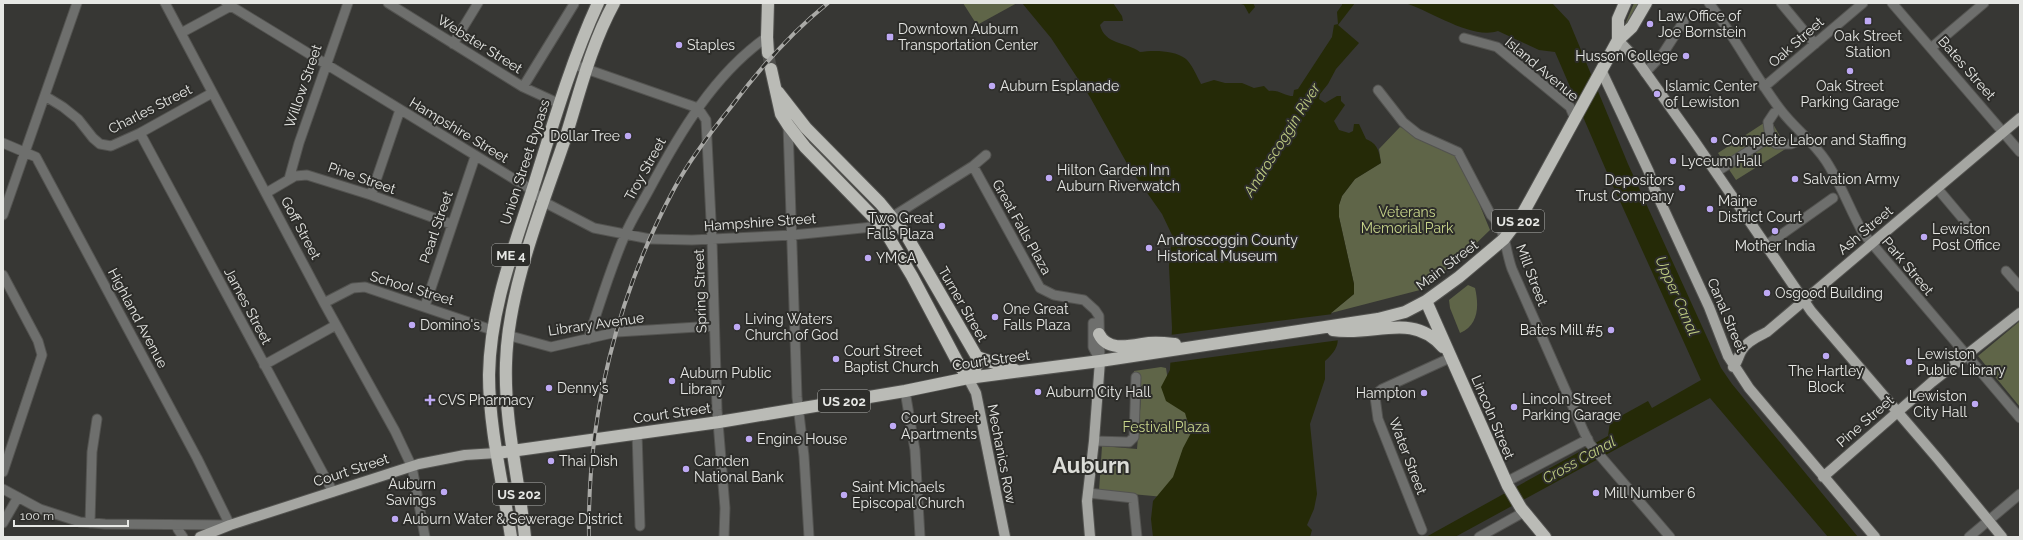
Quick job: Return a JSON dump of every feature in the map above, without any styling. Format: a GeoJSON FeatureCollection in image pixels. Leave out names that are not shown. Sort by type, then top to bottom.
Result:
{"type":"FeatureCollection","features":[{"type":"Feature","properties":{"kind":"highway","name":"Union Street Bypass"},"geometry":{"type":"LineString","coordinates":[[497,453],[489,376],[492,330],[507,270],[572,64],[598,3]]}},
{"type":"Feature","properties":{"kind":"highway","name":"ME 4"},"geometry":{"type":"LineString","coordinates":[[513,451],[505,387],[507,335],[524,265],[544,202],[596,42],[614,3]]}},
{"type":"Feature","properties":{"kind":"highway"},"geometry":{"type":"LineString","coordinates":[[768,3],[768,53]]}},
{"type":"Feature","properties":{"kind":"highway","name":"Main Street"},"geometry":{"type":"LineString","coordinates":[[1618,40],[1618,20],[1625,3]]}},
{"type":"Feature","properties":{"kind":"highway","name":"Main Street"},"geometry":{"type":"LineString","coordinates":[[1251,337],[1320,327],[1360,326],[1405,312],[1426,301],[1459,277],[1504,240],[1522,215],[1618,40],[1632,27],[1646,3]]}},
{"type":"Feature","properties":{"kind":"highway","name":"Turner Street"},"geometry":{"type":"LineString","coordinates":[[771,69],[781,114],[788,125],[805,147],[882,226],[912,276],[957,361],[968,378],[977,365],[977,357],[905,233],[880,203],[806,128],[776,89]]}},
{"type":"Feature","properties":{"kind":"highway","name":"Lincoln Street"},"geometry":{"type":"LineString","coordinates":[[1426,301],[1507,484],[1523,510],[1545,537]]}},
{"type":"Feature","properties":{"kind":"highway"},"geometry":{"type":"LineString","coordinates":[[1360,326],[1399,326],[1418,329],[1434,338],[1452,357]]}},
{"type":"Feature","properties":{"kind":"highway"},"geometry":{"type":"LineString","coordinates":[[1099,334],[1105,342],[1116,346],[1152,348]]}},
{"type":"Feature","properties":{"kind":"highway","name":"Court Street"},"geometry":{"type":"LineString","coordinates":[[497,453],[719,422],[905,391],[968,378],[1100,361],[1152,348],[1193,346],[1251,337]]}},
{"type":"Feature","properties":{"kind":"highway"},"geometry":{"type":"LineString","coordinates":[[977,357],[1018,371]]}},
{"type":"Feature","properties":{"kind":"highway","name":"US 202"},"geometry":{"type":"LineString","coordinates":[[513,451],[525,537]]}},
{"type":"Feature","properties":{"kind":"highway","name":"US 202"},"geometry":{"type":"LineString","coordinates":[[497,453],[511,537]]}},
{"type":"Feature","properties":{"kind":"main road"},"geometry":{"type":"LineString","coordinates":[[1618,40],[1636,59],[1694,139],[1803,301],[1881,395],[1898,411],[2002,537]]}},
{"type":"Feature","properties":{"kind":"main road","name":"Canal Street"},"geometry":{"type":"LineString","coordinates":[[1599,77],[1649,172],[1654,188],[1694,274],[1719,336],[1734,367],[1875,537]]}},
{"type":"Feature","properties":{"kind":"main road","name":"Ash Street"},"geometry":{"type":"LineString","coordinates":[[1734,367],[1737,363],[1741,350],[1745,345],[1768,332],[2020,118]]}},
{"type":"Feature","properties":{"kind":"main road","name":"Pine Street"},"geometry":{"type":"LineString","coordinates":[[1823,476],[1898,411],[2020,313]]}},
{"type":"Feature","properties":{"kind":"main road"},"geometry":{"type":"LineString","coordinates":[[1090,537],[1088,493],[1094,441],[1100,361]]}},
{"type":"Feature","properties":{"kind":"main road","name":"Mechanics Row"},"geometry":{"type":"LineString","coordinates":[[968,378],[976,393],[1005,537]]}},
{"type":"Feature","properties":{"kind":"main road","name":"Court Street"},"geometry":{"type":"LineString","coordinates":[[200,537],[230,525],[412,467],[465,455],[497,453]]}},
{"type":"Feature","properties":{"kind":"street"},"geometry":{"type":"LineString","coordinates":[[3,215],[77,3]]}},
{"type":"Feature","properties":{"kind":"street","name":"Goff Street"},"geometry":{"type":"LineString","coordinates":[[165,3],[324,303],[395,431],[412,467],[426,537]]}},
{"type":"Feature","properties":{"kind":"street","name":"Willow Street"},"geometry":{"type":"LineString","coordinates":[[289,179],[299,143],[325,64],[348,3]]}},
{"type":"Feature","properties":{"kind":"street","name":"Webster Street"},"geometry":{"type":"LineString","coordinates":[[388,3],[523,87],[560,104]]}},
{"type":"Feature","properties":{"kind":"street"},"geometry":{"type":"LineString","coordinates":[[453,44],[478,3]]}},
{"type":"Feature","properties":{"kind":"street","name":"Park Street"},"geometry":{"type":"LineString","coordinates":[[1709,3],[1782,112],[1820,152],[1836,177],[1856,221],[1871,243],[2020,418]]}},
{"type":"Feature","properties":{"kind":"street"},"geometry":{"type":"LineString","coordinates":[[1781,3],[1815,44]]}},
{"type":"Feature","properties":{"kind":"street","name":"Oak Street"},"geometry":{"type":"LineString","coordinates":[[1764,87],[1863,3]]}},
{"type":"Feature","properties":{"kind":"street","name":"Bates Street"},"geometry":{"type":"LineString","coordinates":[[1892,3],[2020,152]]}},
{"type":"Feature","properties":{"kind":"street"},"geometry":{"type":"LineString","coordinates":[[1931,48],[1984,3]]}},
{"type":"Feature","properties":{"kind":"street"},"geometry":{"type":"LineString","coordinates":[[523,87],[574,4]]}},
{"type":"Feature","properties":{"kind":"street"},"geometry":{"type":"LineString","coordinates":[[180,33],[228,5]]}},
{"type":"Feature","properties":{"kind":"street","name":"Hampshire Street"},"geometry":{"type":"LineString","coordinates":[[228,5],[475,157],[532,190],[544,202],[594,228],[625,235],[663,240],[712,240],[793,235],[882,226]]}},
{"type":"Feature","properties":{"kind":"street"},"geometry":{"type":"LineString","coordinates":[[1645,72],[1662,55],[1684,21]]}},
{"type":"Feature","properties":{"kind":"street","name":"Troy Street"},"geometry":{"type":"LineString","coordinates":[[588,338],[625,235],[676,142],[698,108],[743,56],[767,37]]}},
{"type":"Feature","properties":{"kind":"street","name":"Island Avenue"},"geometry":{"type":"LineString","coordinates":[[1464,38],[1497,47],[1570,107],[1576,116]]}},
{"type":"Feature","properties":{"kind":"street"},"geometry":{"type":"LineString","coordinates":[[572,64],[698,108]]}},
{"type":"Feature","properties":{"kind":"street","name":"Mill Street"},"geometry":{"type":"LineString","coordinates":[[1378,90],[1403,122],[1418,134],[1458,152],[1491,215],[1503,230],[1504,240],[1512,269],[1590,442],[1670,537]]}},
{"type":"Feature","properties":{"kind":"street","name":"Charles Street"},"geometry":{"type":"LineString","coordinates":[[45,96],[63,107],[78,119],[93,138],[100,144],[106,146],[115,145],[140,133],[212,92]]}},
{"type":"Feature","properties":{"kind":"street","name":"Spring Street"},"geometry":{"type":"LineString","coordinates":[[698,108],[706,120],[708,136],[717,410],[725,508],[724,537]]}},
{"type":"Feature","properties":{"kind":"street"},"geometry":{"type":"LineString","coordinates":[[371,195],[400,110]]}},
{"type":"Feature","properties":{"kind":"street"},"geometry":{"type":"LineString","coordinates":[[1774,113],[1768,122],[1770,137],[1776,144],[1791,144],[1796,142]]}},
{"type":"Feature","properties":{"kind":"street"},"geometry":{"type":"LineString","coordinates":[[788,125],[793,235],[797,397],[800,408],[809,537]]}},
{"type":"Feature","properties":{"kind":"street","name":"James Street"},"geometry":{"type":"LineString","coordinates":[[140,133],[333,492]]}},
{"type":"Feature","properties":{"kind":"street"},"geometry":{"type":"LineString","coordinates":[[1721,169],[1770,137]]}},
{"type":"Feature","properties":{"kind":"street","name":"Highland Avenue"},"geometry":{"type":"LineString","coordinates":[[3,143],[26,152],[36,158],[197,458],[230,525]]}},
{"type":"Feature","properties":{"kind":"street"},"geometry":{"type":"LineString","coordinates":[[882,226],[892,217],[973,166],[986,155]]}},
{"type":"Feature","properties":{"kind":"street","name":"Pearl Street"},"geometry":{"type":"LineString","coordinates":[[425,306],[451,224],[475,157]]}},
{"type":"Feature","properties":{"kind":"street","name":"Great Falls Plaza"},"geometry":{"type":"LineString","coordinates":[[973,166],[1040,288],[1054,295],[1084,300],[1095,310]]}},
{"type":"Feature","properties":{"kind":"street","name":"Pine Street"},"geometry":{"type":"LineString","coordinates":[[266,193],[289,179],[299,175],[307,175],[371,195],[451,224]]}},
{"type":"Feature","properties":{"kind":"street"},"geometry":{"type":"LineString","coordinates":[[1937,188],[1969,226]]}},
{"type":"Feature","properties":{"kind":"street"},"geometry":{"type":"LineString","coordinates":[[1771,242],[1833,198]]}},
{"type":"Feature","properties":{"kind":"street"},"geometry":{"type":"LineString","coordinates":[[2006,271],[2020,287]]}},
{"type":"Feature","properties":{"kind":"street"},"geometry":{"type":"LineString","coordinates":[[3,275],[38,341],[42,355],[3,472]]}},
{"type":"Feature","properties":{"kind":"street","name":"School Street"},"geometry":{"type":"LineString","coordinates":[[324,303],[360,286],[425,306],[492,330]]}},
{"type":"Feature","properties":{"kind":"street"},"geometry":{"type":"LineString","coordinates":[[1095,310],[1099,316],[1100,361]]}},
{"type":"Feature","properties":{"kind":"street"},"geometry":{"type":"LineString","coordinates":[[1095,310],[1093,316],[1093,347],[1100,361]]}},
{"type":"Feature","properties":{"kind":"street"},"geometry":{"type":"LineString","coordinates":[[264,365],[336,325]]}},
{"type":"Feature","properties":{"kind":"street","name":"Library Avenue"},"geometry":{"type":"LineString","coordinates":[[507,335],[551,347],[617,332],[714,326]]}},
{"type":"Feature","properties":{"kind":"street","name":"Water Street"},"geometry":{"type":"LineString","coordinates":[[1422,530],[1378,418],[1375,397],[1378,391],[1452,357]]}},
{"type":"Feature","properties":{"kind":"street"},"geometry":{"type":"LineString","coordinates":[[1094,441],[1129,442],[1134,437],[1136,377]]}},
{"type":"Feature","properties":{"kind":"street"},"geometry":{"type":"LineString","coordinates":[[905,391],[915,450],[920,537]]}},
{"type":"Feature","properties":{"kind":"street"},"geometry":{"type":"LineString","coordinates":[[90,523],[92,452],[97,418]]}},
{"type":"Feature","properties":{"kind":"street"},"geometry":{"type":"LineString","coordinates":[[637,433],[640,526]]}},
{"type":"Feature","properties":{"kind":"street"},"geometry":{"type":"LineString","coordinates":[[1507,484],[1590,442]]}},
{"type":"Feature","properties":{"kind":"street"},"geometry":{"type":"LineString","coordinates":[[3,489],[56,515],[90,523],[230,525]]}},
{"type":"Feature","properties":{"kind":"street"},"geometry":{"type":"LineString","coordinates":[[1088,493],[1133,498],[1137,537]]}},
{"type":"Feature","properties":{"kind":"street"},"geometry":{"type":"LineString","coordinates":[[1969,537],[2020,494]]}},
{"type":"Feature","properties":{"kind":"street"},"geometry":{"type":"LineString","coordinates":[[3,522],[18,497]]}},
{"type":"Feature","properties":{"kind":"street"},"geometry":{"type":"LineString","coordinates":[[1479,537],[1523,510]]}},
{"type":"Feature","properties":{"kind":"street"},"geometry":{"type":"LineString","coordinates":[[175,525],[182,537]]}},
{"type":"Feature","properties":{"kind":"green space"},"geometry":{"type":"Polygon","coordinates":[[[963,3],[1017,3],[977,25],[963,3]]]}},
{"type":"Feature","properties":{"kind":"green space"},"geometry":{"type":"Polygon","coordinates":[[[1634,3],[1639,3],[1625,28],[1624,27],[1634,3]]]}},
{"type":"Feature","properties":{"kind":"green space"},"geometry":{"type":"Polygon","coordinates":[[[1770,119],[1787,148],[1736,180],[1718,153],[1770,119]]]}},
{"type":"Feature","properties":{"kind":"green space","name":"Veterans Memorial Park"},"geometry":{"type":"Polygon","coordinates":[[[1400,127],[1458,152],[1490,230],[1459,260],[1420,290],[1331,313],[1354,294],[1354,284],[1339,217],[1339,205],[1342,196],[1355,179],[1381,163],[1379,149],[1400,127]]]}},
{"type":"Feature","properties":{"kind":"green space"},"geometry":{"type":"Polygon","coordinates":[[[1468,285],[1475,288],[1477,301],[1476,314],[1471,325],[1460,333],[1450,308],[1449,300],[1468,285]]]}},
{"type":"Feature","properties":{"kind":"green space"},"geometry":{"type":"Polygon","coordinates":[[[2020,321],[2020,407],[1978,356],[2020,321]]]}},
{"type":"Feature","properties":{"kind":"green space","name":"Festival Plaza"},"geometry":{"type":"Polygon","coordinates":[[[1161,367],[1166,368],[1168,381],[1196,419],[1190,438],[1181,456],[1182,464],[1164,497],[1099,491],[1102,446],[1137,449],[1142,386],[1133,385],[1134,371],[1161,367]]]}},
{"type":"Feature","properties":{"kind":"water","name":"Androscoggin River"},"geometry":{"type":"Polygon","coordinates":[[[1022,3],[1113,3],[1122,16],[1123,21],[1104,21],[1100,25],[1106,36],[1116,42],[1140,52],[1164,51],[1181,56],[1190,64],[1201,84],[1214,80],[1225,83],[1242,83],[1254,88],[1264,86],[1269,91],[1275,91],[1293,96],[1294,90],[1298,89],[1332,37],[1334,25],[1338,24],[1337,12],[1342,3],[1355,3],[1338,25],[1359,43],[1336,69],[1328,84],[1320,94],[1319,99],[1325,103],[1337,96],[1341,96],[1341,101],[1345,105],[1334,121],[1339,130],[1349,133],[1353,131],[1354,124],[1359,124],[1366,139],[1373,143],[1377,148],[1381,163],[1355,179],[1342,196],[1339,205],[1339,217],[1354,284],[1354,294],[1331,313],[1338,339],[1335,349],[1325,361],[1325,379],[1310,424],[1317,494],[1314,509],[1307,525],[1312,530],[1310,537],[1153,537],[1151,519],[1153,501],[1173,477],[1183,448],[1191,433],[1185,413],[1166,401],[1161,387],[1170,370],[1172,328],[1169,266],[1172,235],[1162,214],[1129,167],[1090,97],[1051,38],[1022,3]]]}},
{"type":"Feature","properties":{"kind":"water"},"geometry":{"type":"Polygon","coordinates":[[[1238,3],[1253,3],[1255,7],[1249,14],[1244,5],[1238,3]]]}},
{"type":"Feature","properties":{"kind":"water"},"geometry":{"type":"Polygon","coordinates":[[[1405,3],[1552,3],[1569,21],[1628,164],[1721,368],[1732,384],[1858,537],[1828,537],[1710,398],[1455,537],[1426,537],[1608,436],[1610,422],[1648,401],[1652,408],[1701,380],[1609,177],[1555,52],[1539,50],[1498,31],[1488,33],[1476,32],[1405,3]]]}},
{"type":"Feature","properties":{"kind":"pier"},"geometry":{"type":"Polygon","coordinates":[[[1333,314],[1340,340],[1168,363],[1170,335],[1333,314]]]}},
{"type":"Feature","properties":{"kind":"tunnel"},"geometry":{"type":"LineString","coordinates":[[768,53],[771,69]]}},
{"type":"Feature","properties":{"kind":"railway"},"geometry":{"type":"LineString","coordinates":[[589,537],[593,447],[609,358],[636,271],[654,229],[680,178],[715,127],[776,52],[788,39],[828,3]]}},
{"type":"Feature","properties":{"kind":"place","name":"Oak Street Station"},"geometry":{"type":"Point","coordinates":[1868,21]}},
{"type":"Feature","properties":{"kind":"place","name":"Law Office of Joe Bornstein"},"geometry":{"type":"Point","coordinates":[1650,24]}},
{"type":"Feature","properties":{"kind":"place","name":"Downtown Auburn Transportation Center"},"geometry":{"type":"Point","coordinates":[890,37]}},
{"type":"Feature","properties":{"kind":"place","name":"Staples"},"geometry":{"type":"Point","coordinates":[679,45]}},
{"type":"Feature","properties":{"kind":"place","name":"Husson College"},"geometry":{"type":"Point","coordinates":[1686,56]}},
{"type":"Feature","properties":{"kind":"place","name":"Oak Street Parking Garage"},"geometry":{"type":"Point","coordinates":[1850,71]}},
{"type":"Feature","properties":{"kind":"place","name":"Auburn Esplanade"},"geometry":{"type":"Point","coordinates":[992,86]}},
{"type":"Feature","properties":{"kind":"place","name":"Islamic Center of Lewiston"},"geometry":{"type":"Point","coordinates":[1657,94]}},
{"type":"Feature","properties":{"kind":"place","name":"Dollar Tree"},"geometry":{"type":"Point","coordinates":[628,136]}},
{"type":"Feature","properties":{"kind":"place","name":"Complete Labor and Staffing"},"geometry":{"type":"Point","coordinates":[1714,140]}},
{"type":"Feature","properties":{"kind":"place","name":"Lyceum Hall"},"geometry":{"type":"Point","coordinates":[1673,161]}},
{"type":"Feature","properties":{"kind":"place","name":"Hilton Garden Inn Auburn Riverwatch"},"geometry":{"type":"Point","coordinates":[1049,178]}},
{"type":"Feature","properties":{"kind":"place","name":"Salvation Army"},"geometry":{"type":"Point","coordinates":[1795,179]}},
{"type":"Feature","properties":{"kind":"place","name":"Depositors Trust Company"},"geometry":{"type":"Point","coordinates":[1682,188]}},
{"type":"Feature","properties":{"kind":"place","name":"Maine District Court"},"geometry":{"type":"Point","coordinates":[1710,209]}},
{"type":"Feature","properties":{"kind":"place","name":"Two Great Falls Plaza"},"geometry":{"type":"Point","coordinates":[942,226]}},
{"type":"Feature","properties":{"kind":"place","name":"Mother India"},"geometry":{"type":"Point","coordinates":[1775,231]}},
{"type":"Feature","properties":{"kind":"place","name":"Lewiston Post Office"},"geometry":{"type":"Point","coordinates":[1924,237]}},
{"type":"Feature","properties":{"kind":"place","name":"Androscoggin County Historical Museum"},"geometry":{"type":"Point","coordinates":[1149,248]}},
{"type":"Feature","properties":{"kind":"place","name":"YMCA"},"geometry":{"type":"Point","coordinates":[868,258]}},
{"type":"Feature","properties":{"kind":"place","name":"Osgood Building"},"geometry":{"type":"Point","coordinates":[1767,293]}},
{"type":"Feature","properties":{"kind":"place","name":"One Great Falls Plaza"},"geometry":{"type":"Point","coordinates":[995,317]}},
{"type":"Feature","properties":{"kind":"place","name":"Domino's"},"geometry":{"type":"Point","coordinates":[412,325]}},
{"type":"Feature","properties":{"kind":"place","name":"Living Waters Church of God"},"geometry":{"type":"Point","coordinates":[737,327]}},
{"type":"Feature","properties":{"kind":"place","name":"Bates Mill #5"},"geometry":{"type":"Point","coordinates":[1611,330]}},
{"type":"Feature","properties":{"kind":"place","name":"The Hartley Block"},"geometry":{"type":"Point","coordinates":[1826,356]}},
{"type":"Feature","properties":{"kind":"place","name":"Court Street Baptist Church"},"geometry":{"type":"Point","coordinates":[836,359]}},
{"type":"Feature","properties":{"kind":"place","name":"Lewiston Public Library"},"geometry":{"type":"Point","coordinates":[1909,362]}},
{"type":"Feature","properties":{"kind":"place","name":"Auburn Public Library"},"geometry":{"type":"Point","coordinates":[672,381]}},
{"type":"Feature","properties":{"kind":"place","name":"Denny's"},"geometry":{"type":"Point","coordinates":[549,388]}},
{"type":"Feature","properties":{"kind":"place","name":"Auburn City Hall"},"geometry":{"type":"Point","coordinates":[1038,392]}},
{"type":"Feature","properties":{"kind":"place","name":"Hampton"},"geometry":{"type":"Point","coordinates":[1424,393]}},
{"type":"Feature","properties":{"kind":"place","name":"CVS Pharmacy"},"geometry":{"type":"Point","coordinates":[430,400]}},
{"type":"Feature","properties":{"kind":"place","name":"Lewiston City Hall"},"geometry":{"type":"Point","coordinates":[1975,404]}},
{"type":"Feature","properties":{"kind":"place","name":"Lincoln Street Parking Garage"},"geometry":{"type":"Point","coordinates":[1514,407]}},
{"type":"Feature","properties":{"kind":"place","name":"Court Street Apartments"},"geometry":{"type":"Point","coordinates":[893,426]}},
{"type":"Feature","properties":{"kind":"place","name":"Engine House"},"geometry":{"type":"Point","coordinates":[749,439]}},
{"type":"Feature","properties":{"kind":"place","name":"Thai Dish"},"geometry":{"type":"Point","coordinates":[551,461]}},
{"type":"Feature","properties":{"kind":"place","name":"Camden National Bank"},"geometry":{"type":"Point","coordinates":[686,469]}},
{"type":"Feature","properties":{"kind":"place","name":"Auburn Savings"},"geometry":{"type":"Point","coordinates":[444,492]}},
{"type":"Feature","properties":{"kind":"place","name":"Mill Number 6"},"geometry":{"type":"Point","coordinates":[1596,493]}},
{"type":"Feature","properties":{"kind":"place","name":"Saint Michaels Episcopal Church"},"geometry":{"type":"Point","coordinates":[844,495]}},
{"type":"Feature","properties":{"kind":"place","name":"Auburn Water & Sewerage District"},"geometry":{"type":"Point","coordinates":[395,519]}},
{"type":"Feature","properties":{"kind":"district","name":"Auburn"},"geometry":{"type":"Point","coordinates":[1091,465]}},
{"type":"Feature","properties":{"kind":"water label","name":"Upper Canal"},"geometry":{"type":"Point","coordinates":[1677,296]}},
{"type":"Feature","properties":{"kind":"water label","name":"Cross Canal"},"geometry":{"type":"Point","coordinates":[1579,460]}}]}
